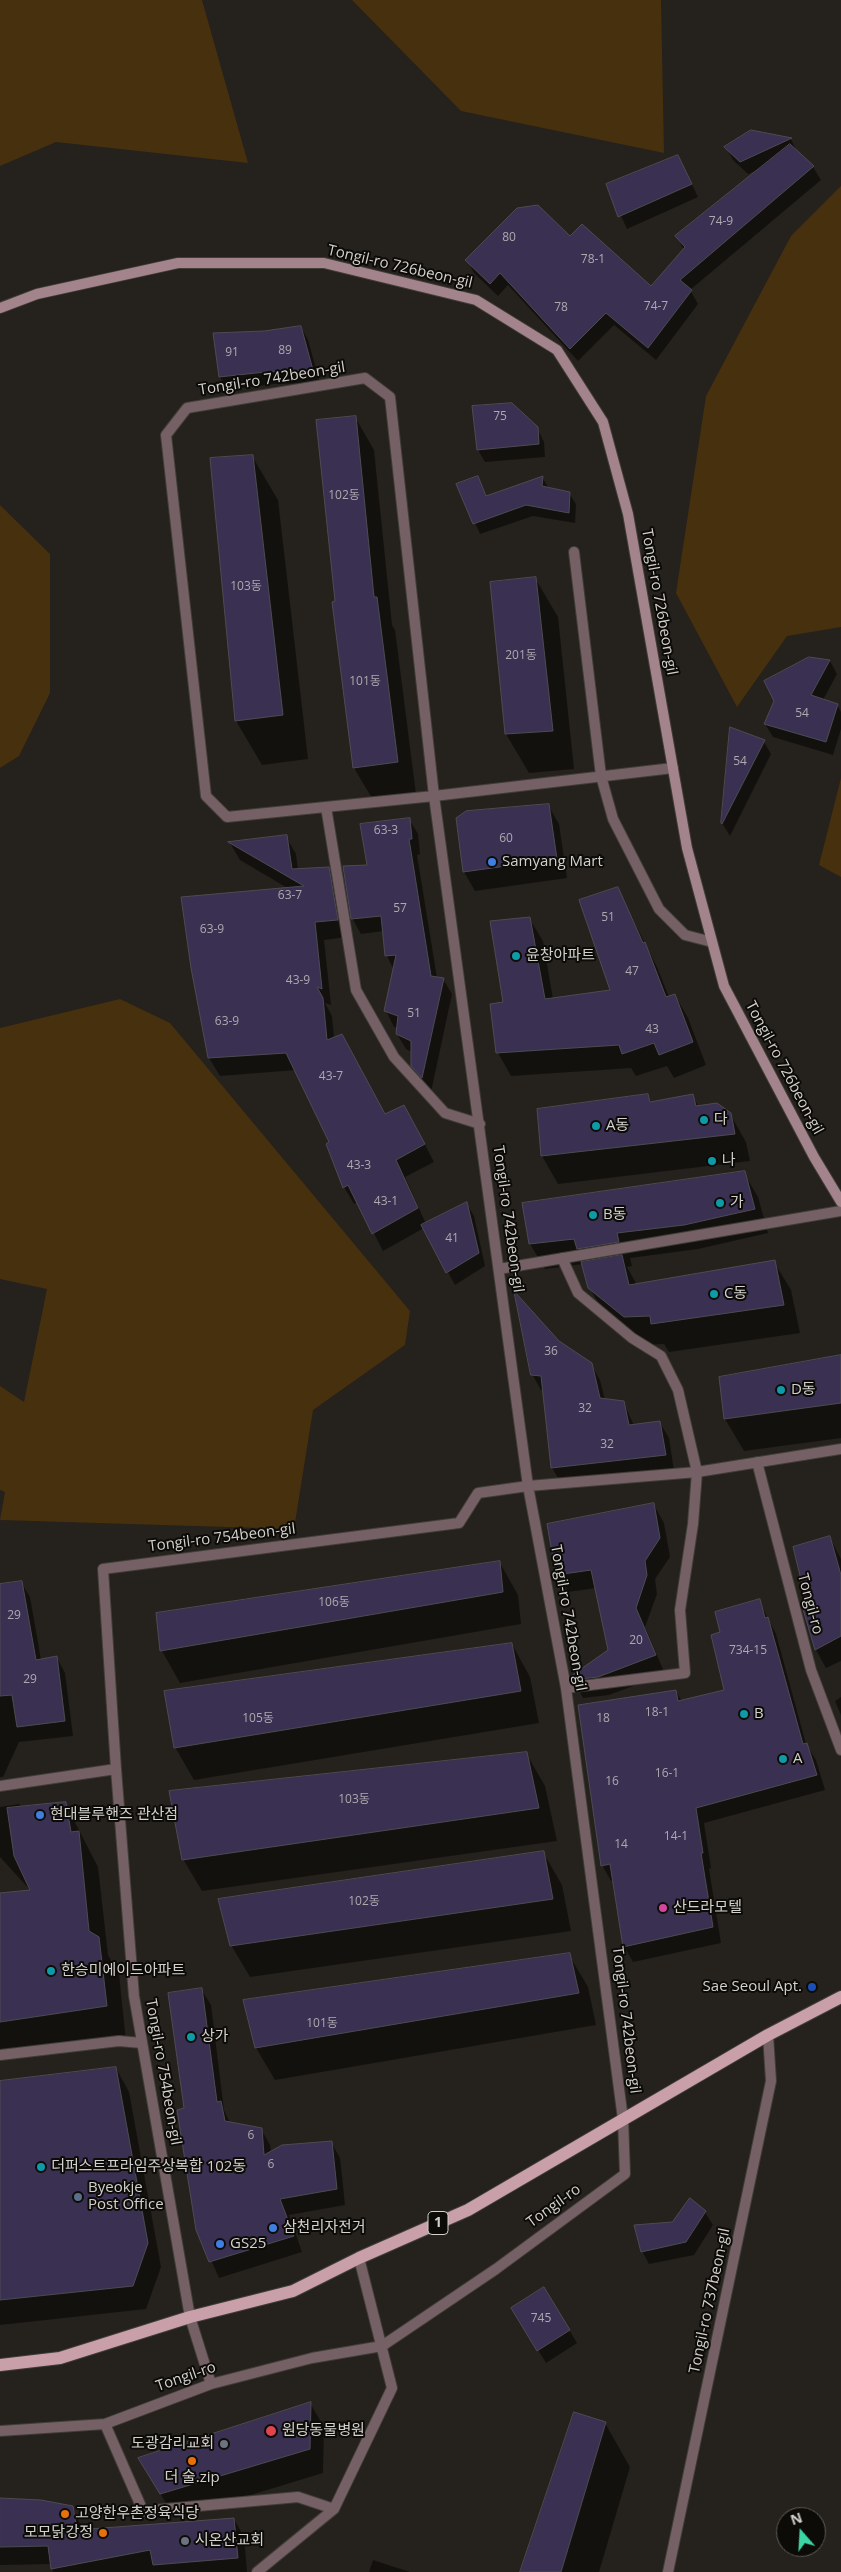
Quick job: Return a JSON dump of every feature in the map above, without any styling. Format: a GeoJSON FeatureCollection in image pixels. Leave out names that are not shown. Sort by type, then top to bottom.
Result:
{"type":"FeatureCollection","features":[{"type":"Feature","properties":{"kind":"main road","name":"1"},"geometry":{"type":"LineString","coordinates":[[0,2365],[60,2358],[190,2317],[293,2291],[359,2258],[468,2210],[768,2035],[841,1997]]}},
{"type":"Feature","properties":{"kind":"street","name":"Tongil-ro 726beon-gil"},"geometry":{"type":"LineString","coordinates":[[0,308],[37,294],[178,263],[324,263],[476,300],[557,350],[603,422],[628,514],[687,848],[724,986],[814,1158],[841,1202]]}},
{"type":"Feature","properties":{"kind":"street","name":"Tongil-ro 742beon-gil"},"geometry":{"type":"LineString","coordinates":[[434,796],[227,817],[206,796],[166,435],[187,408],[366,378],[390,397],[434,796],[528,1486],[566,1688],[623,2119]]}},
{"type":"Feature","properties":{"kind":"street"},"geometry":{"type":"LineString","coordinates":[[574,552],[601,776],[613,819],[659,909],[685,935],[712,942]]}},
{"type":"Feature","properties":{"kind":"street"},"geometry":{"type":"LineString","coordinates":[[434,796],[673,768]]}},
{"type":"Feature","properties":{"kind":"street"},"geometry":{"type":"LineString","coordinates":[[326,807],[356,990],[394,1057],[446,1113],[480,1124]]}},
{"type":"Feature","properties":{"kind":"street"},"geometry":{"type":"LineString","coordinates":[[499,1269],[841,1211]]}},
{"type":"Feature","properties":{"kind":"street"},"geometry":{"type":"LineString","coordinates":[[562,1258],[578,1293],[632,1338],[661,1356],[678,1390],[697,1472],[693,1524],[680,1610],[685,1673],[566,1688]]}},
{"type":"Feature","properties":{"kind":"street"},"geometry":{"type":"LineString","coordinates":[[528,1486],[697,1472],[841,1449]]}},
{"type":"Feature","properties":{"kind":"street","name":"Tongil-ro"},"geometry":{"type":"LineString","coordinates":[[756,1462],[811,1670],[841,1750]]}},
{"type":"Feature","properties":{"kind":"street","name":"Tongil-ro 754beon-gil"},"geometry":{"type":"LineString","coordinates":[[211,2384],[190,2317],[134,1996],[116,1769],[103,1569],[459,1523],[478,1493],[528,1486]]}},
{"type":"Feature","properties":{"kind":"street"},"geometry":{"type":"LineString","coordinates":[[0,1786],[116,1769]]}},
{"type":"Feature","properties":{"kind":"street","name":"Tongil-ro 737beon-gil"},"geometry":{"type":"LineString","coordinates":[[668,2572],[771,2081],[768,2035]]}},
{"type":"Feature","properties":{"kind":"street"},"geometry":{"type":"LineString","coordinates":[[0,2055],[119,2041],[142,2042]]}},
{"type":"Feature","properties":{"kind":"street","name":"Tongil-ro"},"geometry":{"type":"LineString","coordinates":[[0,2431],[105,2424],[211,2384],[312,2358],[382,2346],[496,2269],[625,2174],[623,2119]]}},
{"type":"Feature","properties":{"kind":"street"},"geometry":{"type":"LineString","coordinates":[[257,2572],[334,2509],[392,2388],[359,2258]]}},
{"type":"Feature","properties":{"kind":"street"},"geometry":{"type":"LineString","coordinates":[[105,2424],[143,2511],[298,2497],[334,2509]]}},
{"type":"Feature","properties":{"kind":"shaded area"},"geometry":{"type":"Polygon","coordinates":[[[0,0],[202,0],[248,163],[56,142],[0,166],[0,0]]]}},
{"type":"Feature","properties":{"kind":"shaded area"},"geometry":{"type":"Polygon","coordinates":[[[352,0],[661,0],[664,153],[461,111],[352,0]]]}},
{"type":"Feature","properties":{"kind":"shaded area"},"geometry":{"type":"Polygon","coordinates":[[[841,186],[841,627],[787,636],[737,707],[676,593],[706,396],[791,236],[841,186]]]}},
{"type":"Feature","properties":{"kind":"shaded area"},"geometry":{"type":"Polygon","coordinates":[[[0,505],[50,554],[50,693],[19,756],[0,768],[0,505]]]}},
{"type":"Feature","properties":{"kind":"shaded area"},"geometry":{"type":"Polygon","coordinates":[[[841,778],[841,877],[819,865],[841,778]]]}},
{"type":"Feature","properties":{"kind":"shaded area"},"geometry":{"type":"Polygon","coordinates":[[[120,999],[170,1023],[410,1311],[405,1345],[313,1410],[294,1529],[0,1520],[5,1492],[0,1490],[0,1386],[24,1402],[47,1289],[0,1279],[0,1028],[120,999]]]}},
{"type":"Feature","properties":{"kind":"building"},"geometry":{"type":"Polygon","coordinates":[[[751,130],[792,138],[740,162],[724,147],[751,130]]]}},
{"type":"Feature","properties":{"kind":"building"},"geometry":{"type":"Polygon","coordinates":[[[790,144],[814,166],[680,280],[692,290],[648,348],[606,313],[570,349],[500,273],[490,284],[465,260],[517,208],[538,205],[570,236],[582,224],[651,286],[685,247],[675,236],[790,144]]]}},
{"type":"Feature","properties":{"kind":"building"},"geometry":{"type":"Polygon","coordinates":[[[678,155],[692,184],[618,217],[606,184],[678,155]]]}},
{"type":"Feature","properties":{"kind":"building"},"geometry":{"type":"Polygon","coordinates":[[[301,326],[313,370],[265,372],[219,377],[213,333],[264,331],[301,326]]]}},
{"type":"Feature","properties":{"kind":"building"},"geometry":{"type":"Polygon","coordinates":[[[512,403],[538,427],[539,444],[477,450],[472,406],[512,403]]]}},
{"type":"Feature","properties":{"kind":"building"},"geometry":{"type":"Polygon","coordinates":[[[356,416],[374,597],[377,597],[398,762],[353,768],[332,602],[335,601],[316,420],[356,416]]]}},
{"type":"Feature","properties":{"kind":"building"},"geometry":{"type":"Polygon","coordinates":[[[253,455],[283,715],[235,721],[210,458],[253,455]]]}},
{"type":"Feature","properties":{"kind":"building"},"geometry":{"type":"Polygon","coordinates":[[[478,476],[486,496],[543,476],[542,486],[570,492],[569,513],[526,505],[473,524],[456,484],[478,476]]]}},
{"type":"Feature","properties":{"kind":"building"},"geometry":{"type":"Polygon","coordinates":[[[536,577],[553,731],[505,734],[490,582],[536,577]]]}},
{"type":"Feature","properties":{"kind":"building"},"geometry":{"type":"Polygon","coordinates":[[[809,657],[830,660],[811,695],[838,704],[826,742],[764,724],[774,701],[764,681],[809,657]]]}},
{"type":"Feature","properties":{"kind":"building"},"geometry":{"type":"Polygon","coordinates":[[[730,727],[765,740],[722,824],[721,823],[730,727]]]}},
{"type":"Feature","properties":{"kind":"building"},"geometry":{"type":"Polygon","coordinates":[[[549,804],[557,859],[463,872],[456,818],[466,811],[549,804]]]}},
{"type":"Feature","properties":{"kind":"building"},"geometry":{"type":"Polygon","coordinates":[[[410,818],[412,839],[409,839],[431,976],[444,978],[422,1078],[411,1066],[411,1041],[396,1034],[398,1016],[384,1011],[396,955],[385,956],[381,916],[351,919],[343,866],[367,865],[360,824],[410,818]]]}},
{"type":"Feature","properties":{"kind":"building"},"geometry":{"type":"Polygon","coordinates":[[[287,835],[292,869],[329,867],[338,920],[315,922],[322,989],[317,987],[323,998],[327,1040],[342,1034],[385,1114],[404,1105],[425,1144],[396,1160],[418,1208],[372,1234],[348,1185],[343,1188],[326,1144],[329,1142],[286,1053],[208,1058],[191,968],[181,897],[304,886],[228,842],[287,835]]]}},
{"type":"Feature","properties":{"kind":"building"},"geometry":{"type":"Polygon","coordinates":[[[618,887],[643,943],[645,942],[666,997],[675,994],[693,1042],[659,1055],[654,1043],[622,1054],[619,1045],[496,1053],[490,1004],[503,1002],[490,921],[530,917],[545,999],[610,990],[579,900],[618,887]]]}},
{"type":"Feature","properties":{"kind":"building","name":"A동"},"geometry":{"type":"Polygon","coordinates":[[[648,1094],[650,1102],[693,1094],[696,1106],[717,1103],[731,1113],[735,1134],[541,1156],[537,1109],[648,1094]]]}},
{"type":"Feature","properties":{"kind":"building"},"geometry":{"type":"Polygon","coordinates":[[[745,1171],[755,1209],[684,1225],[617,1233],[619,1242],[577,1249],[574,1239],[529,1244],[522,1203],[745,1171]]]}},
{"type":"Feature","properties":{"kind":"building"},"geometry":{"type":"Polygon","coordinates":[[[467,1202],[479,1253],[446,1273],[421,1225],[467,1202]]]}},
{"type":"Feature","properties":{"kind":"building","name":"C동"},"geometry":{"type":"Polygon","coordinates":[[[622,1255],[629,1285],[775,1260],[784,1305],[651,1324],[650,1316],[624,1317],[588,1288],[581,1262],[622,1255]]]}},
{"type":"Feature","properties":{"kind":"building"},"geometry":{"type":"Polygon","coordinates":[[[514,1291],[559,1341],[592,1363],[600,1398],[624,1401],[629,1425],[660,1421],[666,1455],[551,1468],[541,1376],[531,1375],[514,1291]]]}},
{"type":"Feature","properties":{"kind":"building","name":"D동"},"geometry":{"type":"Polygon","coordinates":[[[841,1355],[841,1403],[724,1419],[719,1377],[841,1355]]]}},
{"type":"Feature","properties":{"kind":"building"},"geometry":{"type":"Polygon","coordinates":[[[654,1503],[660,1538],[645,1561],[647,1575],[636,1608],[656,1655],[598,1677],[572,1680],[571,1676],[608,1650],[591,1570],[556,1575],[547,1524],[654,1503]]]}},
{"type":"Feature","properties":{"kind":"building"},"geometry":{"type":"Polygon","coordinates":[[[830,1536],[841,1575],[841,1636],[815,1650],[802,1606],[807,1604],[793,1547],[830,1536]]]}},
{"type":"Feature","properties":{"kind":"building"},"geometry":{"type":"Polygon","coordinates":[[[500,1561],[503,1592],[160,1651],[156,1613],[500,1561]]]}},
{"type":"Feature","properties":{"kind":"building"},"geometry":{"type":"Polygon","coordinates":[[[22,1581],[36,1660],[57,1656],[65,1721],[17,1727],[12,1695],[0,1696],[0,1584],[22,1581]]]}},
{"type":"Feature","properties":{"kind":"building"},"geometry":{"type":"Polygon","coordinates":[[[760,1599],[765,1618],[768,1617],[803,1744],[807,1743],[817,1775],[696,1808],[713,1927],[623,1947],[610,1864],[601,1866],[578,1705],[676,1690],[678,1701],[724,1690],[711,1635],[720,1632],[715,1612],[760,1599]]]}},
{"type":"Feature","properties":{"kind":"building"},"geometry":{"type":"Polygon","coordinates":[[[512,1643],[521,1691],[174,1748],[164,1691],[512,1643]]]}},
{"type":"Feature","properties":{"kind":"building"},"geometry":{"type":"Polygon","coordinates":[[[527,1752],[539,1808],[182,1860],[169,1791],[527,1752]]]}},
{"type":"Feature","properties":{"kind":"building","name":"한승미에이드아파트"},"geometry":{"type":"Polygon","coordinates":[[[66,1802],[71,1832],[79,1831],[89,1931],[99,1937],[107,2006],[0,2022],[0,1893],[30,1890],[14,1856],[7,1808],[66,1802]]]}},
{"type":"Feature","properties":{"kind":"building"},"geometry":{"type":"Polygon","coordinates":[[[544,1851],[553,1899],[230,1946],[218,1899],[544,1851]]]}},
{"type":"Feature","properties":{"kind":"building"},"geometry":{"type":"Polygon","coordinates":[[[570,1953],[579,1993],[255,2048],[243,2000],[570,1953]]]}},
{"type":"Feature","properties":{"kind":"building"},"geometry":{"type":"Polygon","coordinates":[[[202,1988],[217,2102],[221,2101],[225,2121],[262,2128],[264,2155],[282,2145],[332,2141],[337,2189],[280,2199],[294,2236],[209,2262],[196,2230],[177,2110],[184,2108],[168,1993],[202,1988]]]}},
{"type":"Feature","properties":{"kind":"building"},"geometry":{"type":"Polygon","coordinates":[[[116,2067],[148,2243],[133,2286],[0,2300],[0,2081],[116,2067]]]}},
{"type":"Feature","properties":{"kind":"building"},"geometry":{"type":"Polygon","coordinates":[[[690,2198],[706,2211],[686,2242],[641,2252],[634,2225],[672,2222],[690,2198]]]}},
{"type":"Feature","properties":{"kind":"building"},"geometry":{"type":"Polygon","coordinates":[[[544,2287],[570,2330],[537,2351],[511,2308],[544,2287]]]}},
{"type":"Feature","properties":{"kind":"building"},"geometry":{"type":"Polygon","coordinates":[[[311,2402],[310,2449],[160,2494],[138,2458],[311,2402]]]}},
{"type":"Feature","properties":{"kind":"building"},"geometry":{"type":"Polygon","coordinates":[[[574,2412],[606,2422],[561,2572],[520,2572],[574,2412]]]}},
{"type":"Feature","properties":{"kind":"building"},"geometry":{"type":"Polygon","coordinates":[[[0,2498],[41,2500],[73,2506],[77,2530],[234,2518],[238,2558],[153,2565],[150,2550],[51,2569],[48,2546],[0,2547],[0,2498]]]}},
{"type":"Feature","properties":{"kind":"place","name":"Samyang Mart"},"geometry":{"type":"Point","coordinates":[492,862]}},
{"type":"Feature","properties":{"kind":"place","name":"윤창아파트"},"geometry":{"type":"Point","coordinates":[516,956]}},
{"type":"Feature","properties":{"kind":"place","name":"다"},"geometry":{"type":"Point","coordinates":[704,1120]}},
{"type":"Feature","properties":{"kind":"place","name":"A동"},"geometry":{"type":"Point","coordinates":[596,1126]}},
{"type":"Feature","properties":{"kind":"place","name":"나"},"geometry":{"type":"Point","coordinates":[712,1161]}},
{"type":"Feature","properties":{"kind":"place","name":"가"},"geometry":{"type":"Point","coordinates":[720,1203]}},
{"type":"Feature","properties":{"kind":"place","name":"B동"},"geometry":{"type":"Point","coordinates":[593,1215]}},
{"type":"Feature","properties":{"kind":"place","name":"C동"},"geometry":{"type":"Point","coordinates":[714,1294]}},
{"type":"Feature","properties":{"kind":"place","name":"D동"},"geometry":{"type":"Point","coordinates":[781,1390]}},
{"type":"Feature","properties":{"kind":"place","name":"B"},"geometry":{"type":"Point","coordinates":[744,1714]}},
{"type":"Feature","properties":{"kind":"place","name":"A"},"geometry":{"type":"Point","coordinates":[783,1759]}},
{"type":"Feature","properties":{"kind":"place","name":"현대블루핸즈 관산점"},"geometry":{"type":"Point","coordinates":[40,1815]}},
{"type":"Feature","properties":{"kind":"place","name":"산드라모텔"},"geometry":{"type":"Point","coordinates":[663,1908]}},
{"type":"Feature","properties":{"kind":"place","name":"한승미에이드아파트"},"geometry":{"type":"Point","coordinates":[51,1971]}},
{"type":"Feature","properties":{"kind":"place","name":"Sae Seoul Apt."},"geometry":{"type":"Point","coordinates":[812,1987]}},
{"type":"Feature","properties":{"kind":"place","name":"상가"},"geometry":{"type":"Point","coordinates":[191,2037]}},
{"type":"Feature","properties":{"kind":"place","name":"더퍼스트프라임주상복합 102동"},"geometry":{"type":"Point","coordinates":[41,2167]}},
{"type":"Feature","properties":{"kind":"place","name":"Byeokje Post Office"},"geometry":{"type":"Point","coordinates":[78,2197]}},
{"type":"Feature","properties":{"kind":"place","name":"삼천리자전거"},"geometry":{"type":"Point","coordinates":[273,2228]}},
{"type":"Feature","properties":{"kind":"place","name":"GS25"},"geometry":{"type":"Point","coordinates":[220,2244]}},
{"type":"Feature","properties":{"kind":"place","name":"원당동물병원"},"geometry":{"type":"Point","coordinates":[271,2431]}},
{"type":"Feature","properties":{"kind":"place","name":"도광감리교회"},"geometry":{"type":"Point","coordinates":[224,2444]}},
{"type":"Feature","properties":{"kind":"place","name":"더 술.zip"},"geometry":{"type":"Point","coordinates":[192,2461]}},
{"type":"Feature","properties":{"kind":"place","name":"고양한우촌정육식당"},"geometry":{"type":"Point","coordinates":[65,2514]}},
{"type":"Feature","properties":{"kind":"place","name":"모모닭강정"},"geometry":{"type":"Point","coordinates":[103,2533]}},
{"type":"Feature","properties":{"kind":"place","name":"시온산교회"},"geometry":{"type":"Point","coordinates":[185,2541]}}]}
